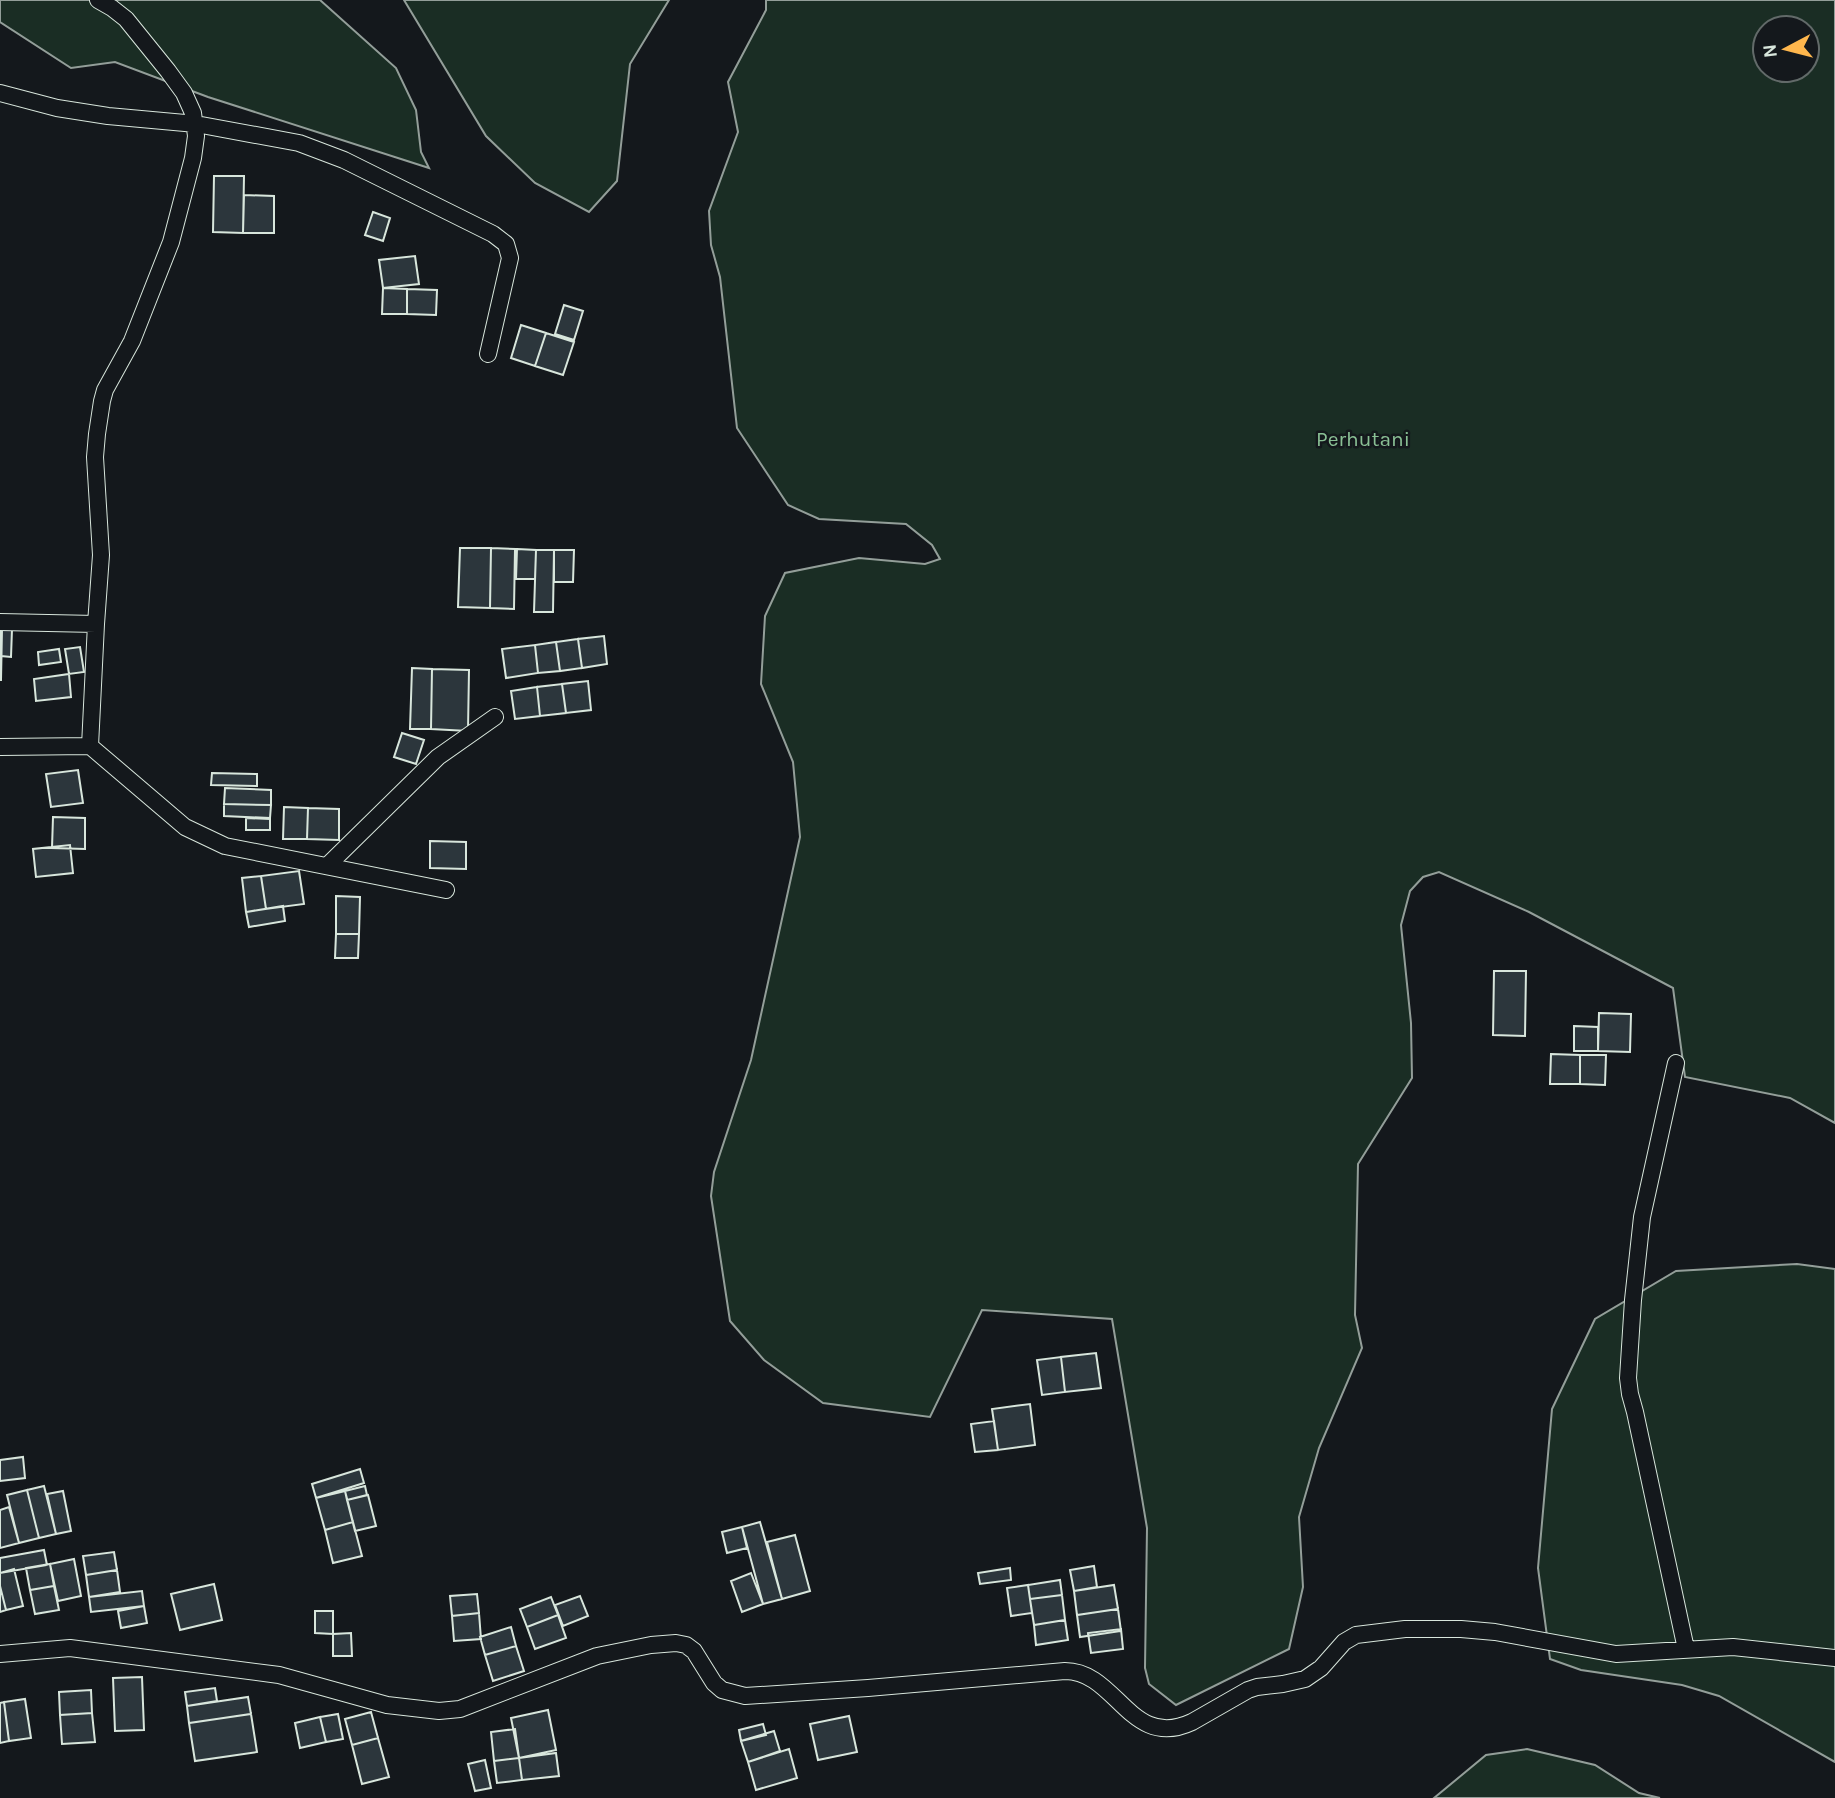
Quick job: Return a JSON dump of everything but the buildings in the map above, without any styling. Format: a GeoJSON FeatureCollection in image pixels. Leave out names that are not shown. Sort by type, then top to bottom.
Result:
{"type":"FeatureCollection","features":[{"type":"Feature","properties":{"kind":"street"},"geometry":{"type":"LineString","coordinates":[[90,746],[101,555],[95,457],[102,401],[105,390],[132,341],[171,242],[193,158],[196,136],[193,113],[184,93],[169,71],[126,19],[98,0]]}},
{"type":"Feature","properties":{"kind":"street"},"geometry":{"type":"LineString","coordinates":[[0,93],[57,108],[195,124],[299,143],[344,160],[501,238],[510,258],[488,355]]}},
{"type":"Feature","properties":{"kind":"street"},"geometry":{"type":"LineString","coordinates":[[0,622],[96,624]]}},
{"type":"Feature","properties":{"kind":"street"},"geometry":{"type":"LineString","coordinates":[[327,866],[438,757],[495,717]]}},
{"type":"Feature","properties":{"kind":"street"},"geometry":{"type":"LineString","coordinates":[[0,747],[90,746],[185,827],[205,838],[225,846],[446,891]]}},
{"type":"Feature","properties":{"kind":"street"},"geometry":{"type":"LineString","coordinates":[[1676,1063],[1642,1217],[1628,1378],[1686,1649]]}},
{"type":"Feature","properties":{"kind":"street"},"geometry":{"type":"LineString","coordinates":[[0,1654],[70,1648],[224,1667],[279,1675],[387,1705],[439,1711],[460,1709],[597,1656],[676,1643],[686,1645],[694,1651],[714,1683],[722,1690],[745,1696],[1077,1671],[1105,1688],[1138,1719],[1169,1729],[1192,1723],[1248,1690],[1305,1679],[1321,1668],[1344,1642],[1356,1635],[1367,1633],[1461,1629],[1495,1632],[1616,1654],[1733,1647],[1835,1658]]}},
{"type":"Feature","properties":{"kind":"green space"},"geometry":{"type":"Polygon","coordinates":[[[0,0],[320,0],[396,68],[416,110],[421,152],[429,168],[208,97],[115,62],[71,68],[0,22],[0,0]]]}},
{"type":"Feature","properties":{"kind":"green space"},"geometry":{"type":"Polygon","coordinates":[[[404,0],[669,0],[630,64],[617,181],[589,212],[535,183],[486,136],[404,0]]]}},
{"type":"Feature","properties":{"kind":"green space","name":"Perhutani"},"geometry":{"type":"Polygon","coordinates":[[[766,0],[1835,0],[1835,1123],[1790,1098],[1685,1077],[1673,988],[1529,912],[1439,872],[1423,877],[1410,891],[1401,925],[1411,1023],[1412,1078],[1358,1164],[1355,1315],[1362,1348],[1319,1448],[1299,1517],[1303,1587],[1289,1649],[1176,1705],[1149,1684],[1145,1668],[1147,1528],[1112,1319],[982,1310],[930,1417],[823,1403],[764,1360],[730,1321],[711,1196],[714,1172],[751,1060],[800,837],[793,762],[761,684],[765,616],[785,573],[859,558],[925,564],[940,559],[932,545],[906,524],[819,519],[788,505],[737,428],[720,277],[711,245],[709,211],[738,132],[728,82],[766,10],[766,0]]]}},
{"type":"Feature","properties":{"kind":"green space"},"geometry":{"type":"Polygon","coordinates":[[[1797,1264],[1835,1269],[1835,1762],[1719,1696],[1682,1685],[1581,1670],[1550,1659],[1538,1568],[1552,1409],[1595,1319],[1676,1271],[1797,1264]]]}},
{"type":"Feature","properties":{"kind":"green space"},"geometry":{"type":"Polygon","coordinates":[[[1527,1749],[1595,1765],[1639,1793],[1660,1798],[1434,1798],[1486,1755],[1527,1749]]]}}]}
